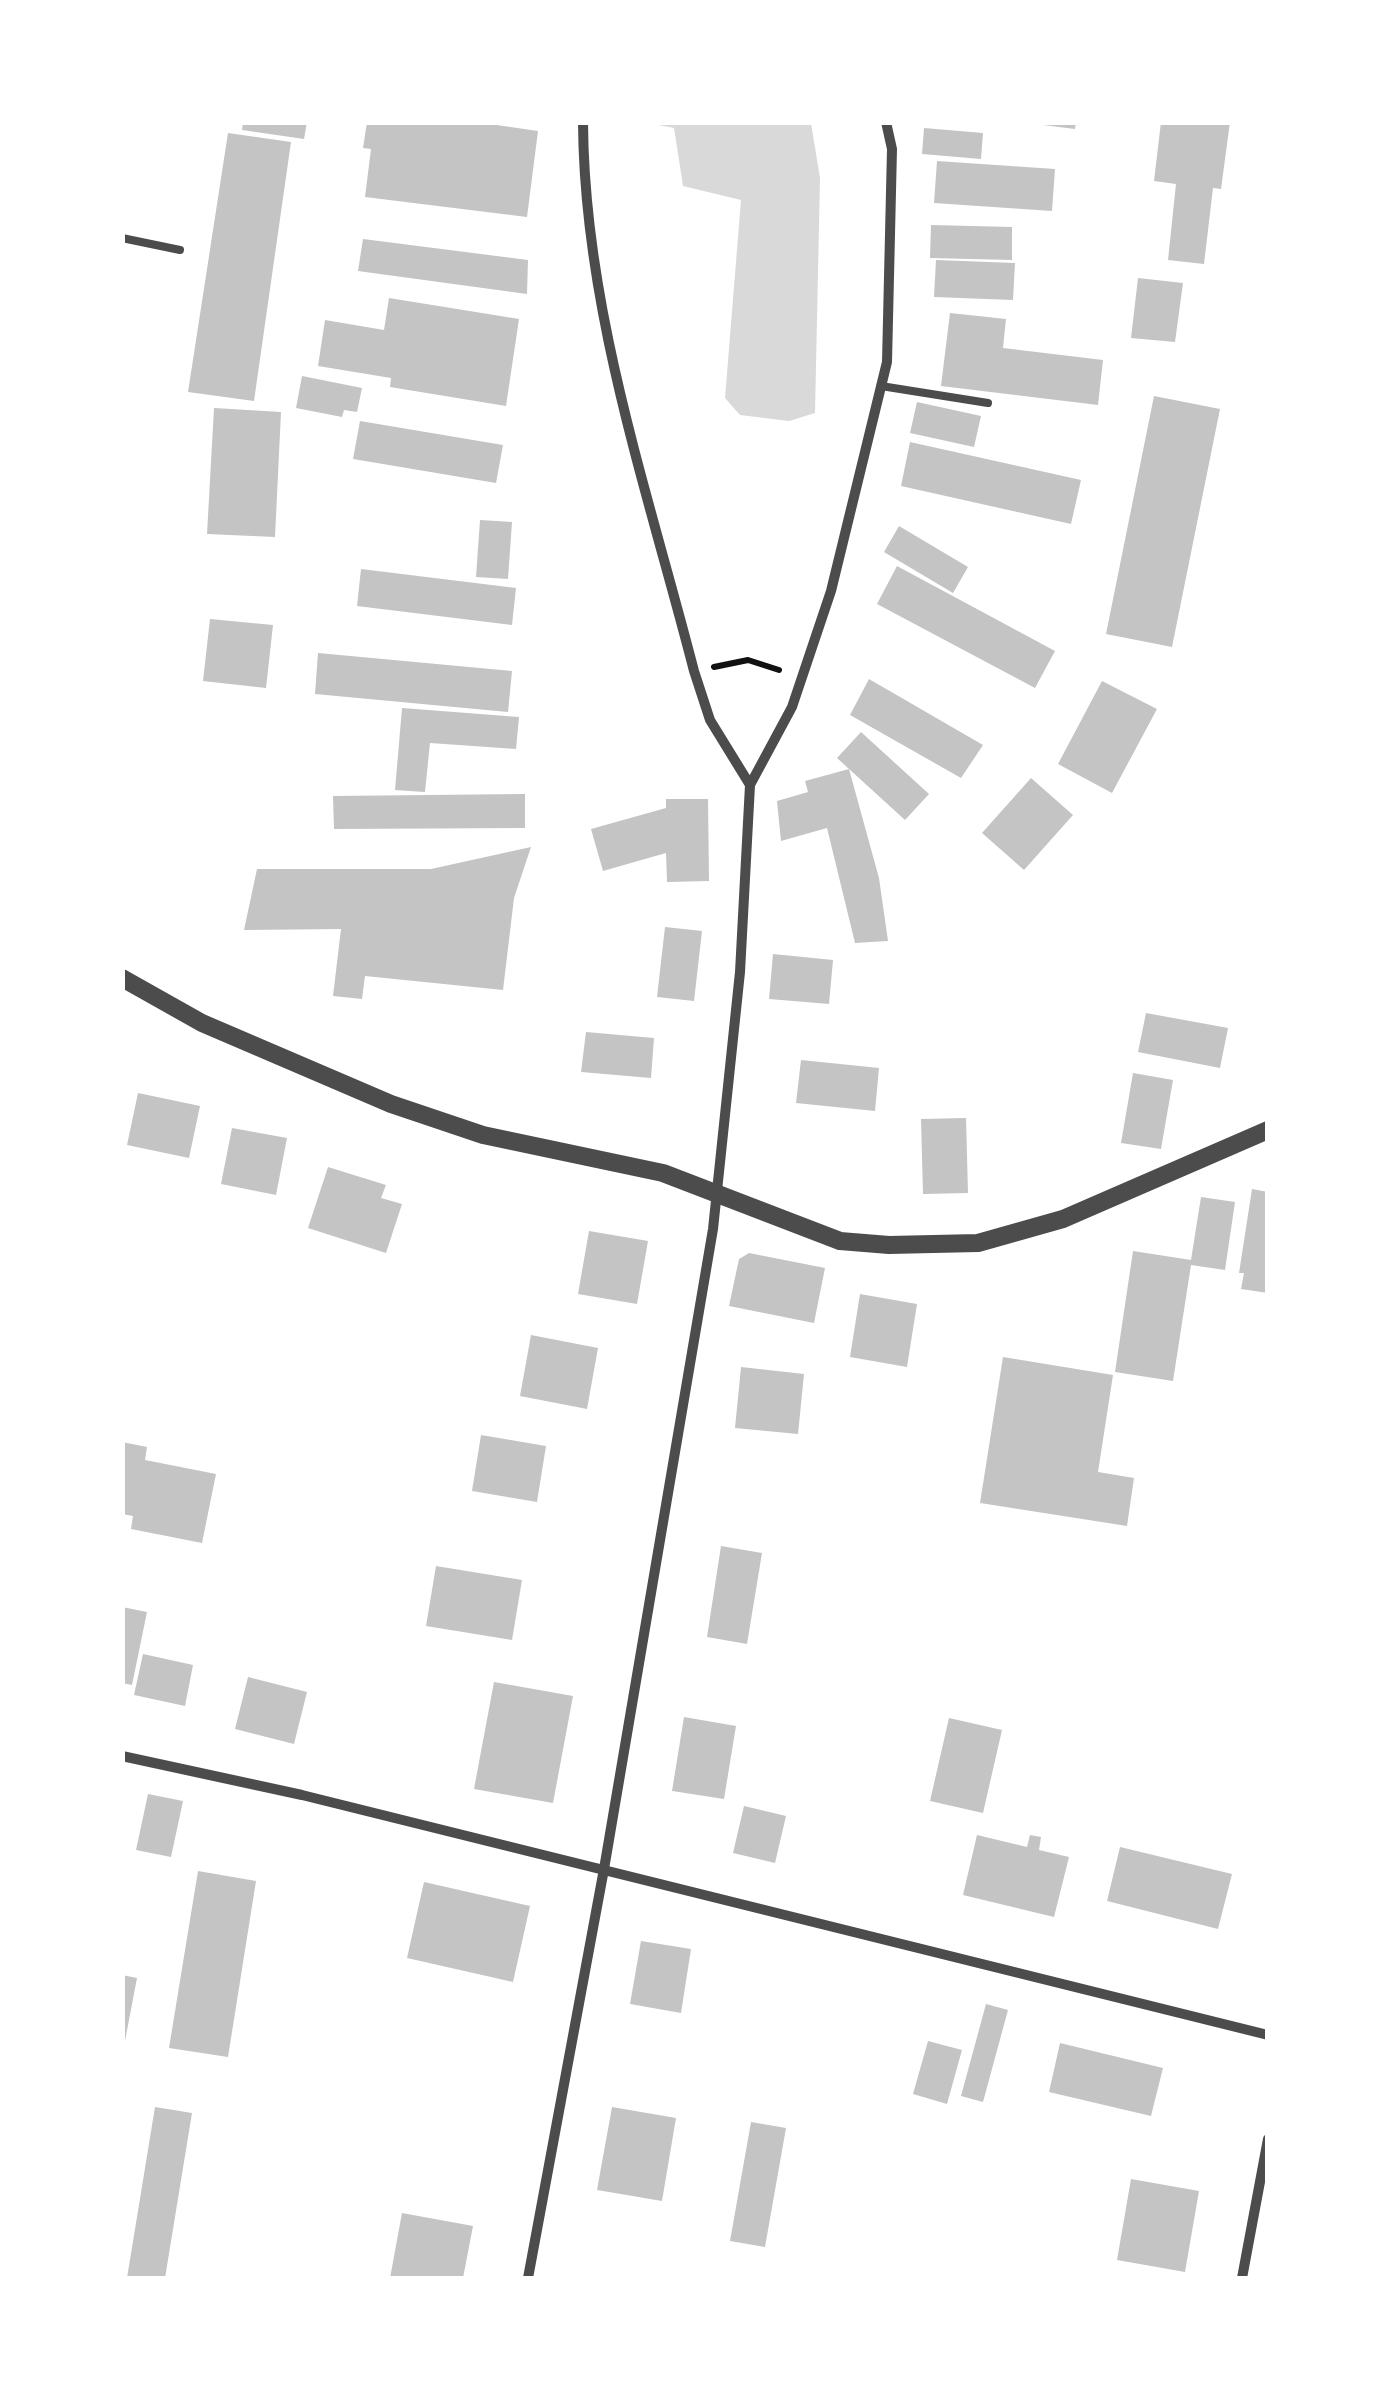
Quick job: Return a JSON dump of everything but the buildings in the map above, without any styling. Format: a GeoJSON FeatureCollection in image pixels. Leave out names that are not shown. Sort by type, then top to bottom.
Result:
{"type":"FeatureCollection","features":[{"type":"Feature","properties":{"kind":"street"},"geometry":{"type":"LineString","coordinates":[[582,122],[583,177],[604,321],[694,671],[710,720],[750,786]]}},
{"type":"Feature","properties":{"kind":"street"},"geometry":{"type":"LineString","coordinates":[[528,2278],[604,1870],[718,1194],[740,972],[750,786],[792,707],[831,590],[887,362],[892,168],[886,122]]}},
{"type":"Feature","properties":{"kind":"street"},"geometry":{"type":"LineString","coordinates":[[122,978],[202,1023],[392,1104],[484,1135],[663,1173],[840,1241],[888,1245],[978,1243],[1063,1218],[1268,1130]]}},
{"type":"Feature","properties":{"kind":"street"},"geometry":{"type":"LineString","coordinates":[[122,1756],[302,1795],[1268,2035]]}},
{"type":"Feature","properties":{"kind":"street"},"geometry":{"type":"LineString","coordinates":[[1242,2278],[1268,2139]]}},
{"type":"Feature","properties":{"kind":"lane"},"geometry":{"type":"LineString","coordinates":[[122,238],[180,250]]}},
{"type":"Feature","properties":{"kind":"lane"},"geometry":{"type":"LineString","coordinates":[[881,386],[988,403]]}},
{"type":"Feature","properties":{"kind":"path"},"geometry":{"type":"LineString","coordinates":[[694,671],[748,660],[802,677]]}},
{"type":"Feature","properties":{"kind":"shaded area"},"geometry":{"type":"Polygon","coordinates":[[[648,123],[811,123],[820,178],[815,413],[789,421],[740,415],[725,398],[741,200],[683,186],[674,128],[648,123]]]}}]}
